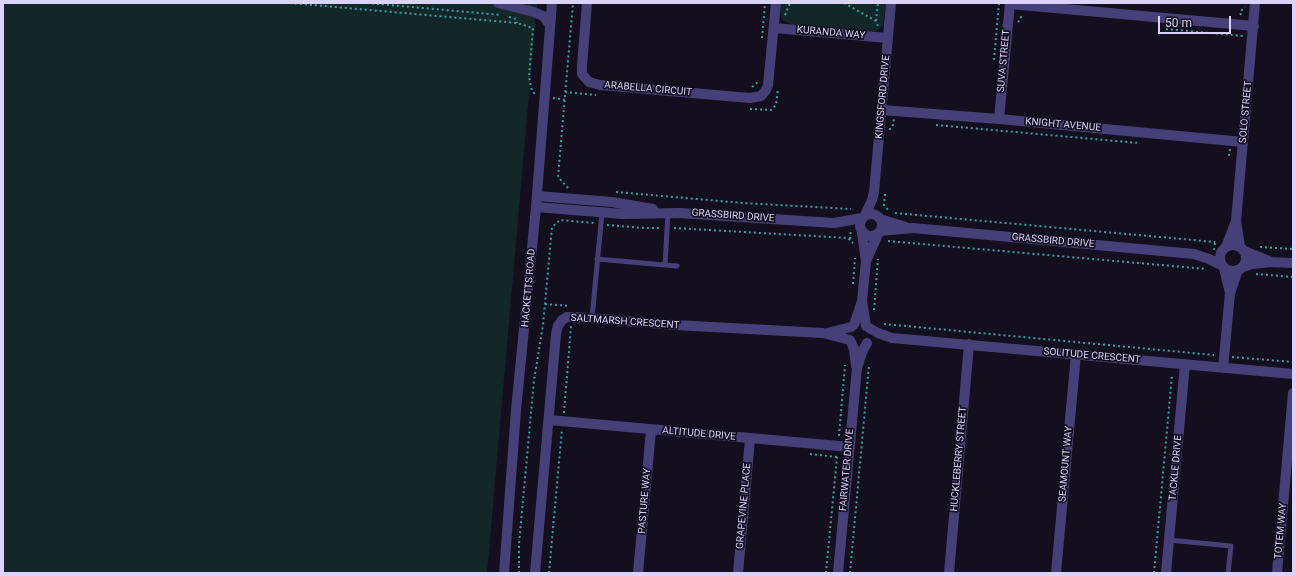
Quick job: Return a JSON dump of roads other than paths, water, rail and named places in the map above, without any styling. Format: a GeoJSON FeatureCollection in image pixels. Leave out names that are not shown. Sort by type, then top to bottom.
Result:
{"type":"FeatureCollection","features":[{"type":"Feature","properties":{"kind":"street"},"geometry":{"type":"LineString","coordinates":[[498,3],[534,12],[543,16],[550,25]]}},
{"type":"Feature","properties":{"kind":"street","name":"HACKETTS ROAD"},"geometry":{"type":"LineString","coordinates":[[504,573],[516,410],[536,208],[552,3]]}},
{"type":"Feature","properties":{"kind":"street","name":"ARABELLA CIRCUIT"},"geometry":{"type":"LineString","coordinates":[[587,3],[582,74],[589,82],[600,85],[758,98],[764,93],[768,85],[774,28]]}},
{"type":"Feature","properties":{"kind":"street"},"geometry":{"type":"LineString","coordinates":[[774,28],[776,3]]}},
{"type":"Feature","properties":{"kind":"street","name":"KINGSFORD DRIVE"},"geometry":{"type":"LineString","coordinates":[[863,217],[872,200],[874,192],[882,110],[883,38],[891,3]]}},
{"type":"Feature","properties":{"kind":"street","name":"SOLO STREET"},"geometry":{"type":"LineString","coordinates":[[1242,249],[1236,221],[1255,3]]}},
{"type":"Feature","properties":{"kind":"street"},"geometry":{"type":"LineString","coordinates":[[1010,4],[1254,26]]}},
{"type":"Feature","properties":{"kind":"street","name":"SUVA STREET"},"geometry":{"type":"LineString","coordinates":[[999,120],[1010,4]]}},
{"type":"Feature","properties":{"kind":"street","name":"KURANDA WAY"},"geometry":{"type":"LineString","coordinates":[[774,28],[883,38]]}},
{"type":"Feature","properties":{"kind":"street","name":"KNIGHT AVENUE"},"geometry":{"type":"LineString","coordinates":[[882,110],[1243,142]]}},
{"type":"Feature","properties":{"kind":"street","name":"KINGSFORD DRIVE"},"geometry":{"type":"LineString","coordinates":[[874,192],[879,217]]}},
{"type":"Feature","properties":{"kind":"street","name":"GRASSBIRD DRIVE"},"geometry":{"type":"LineString","coordinates":[[537,196],[612,202],[678,213]]}},
{"type":"Feature","properties":{"kind":"street","name":"GRASSBIRD DRIVE"},"geometry":{"type":"LineString","coordinates":[[536,208],[623,214],[678,213],[834,223],[862,232]]}},
{"type":"Feature","properties":{"kind":"street"},"geometry":{"type":"LineString","coordinates":[[850,341],[848,333],[862,302],[866,261],[862,232],[859,224],[863,217],[871,214],[879,217],[886,231]]}},
{"type":"Feature","properties":{"kind":"street","name":"GRASSBIRD DRIVE"},"geometry":{"type":"LineString","coordinates":[[834,223],[863,217]]}},
{"type":"Feature","properties":{"kind":"street","name":"SOLO STREET"},"geometry":{"type":"LineString","coordinates":[[1224,249],[1236,221]]}},
{"type":"Feature","properties":{"kind":"street","name":"GRASSBIRD DRIVE"},"geometry":{"type":"LineString","coordinates":[[886,231],[913,228],[1194,254],[1224,267]]}},
{"type":"Feature","properties":{"kind":"street"},"geometry":{"type":"LineString","coordinates":[[862,232],[865,235],[872,236],[886,231]]}},
{"type":"Feature","properties":{"kind":"street"},"geometry":{"type":"LineString","coordinates":[[866,261],[886,231]]}},
{"type":"Feature","properties":{"kind":"street"},"geometry":{"type":"LineString","coordinates":[[1230,293],[1224,267],[1220,259],[1224,249],[1233,245],[1271,262]]}},
{"type":"Feature","properties":{"kind":"street","name":"GRASSBIRD DRIVE"},"geometry":{"type":"LineString","coordinates":[[1194,254],[1224,249]]}},
{"type":"Feature","properties":{"kind":"street"},"geometry":{"type":"LineString","coordinates":[[1223,368],[1230,293],[1240,268],[1246,259],[1242,249]]}},
{"type":"Feature","properties":{"kind":"street"},"geometry":{"type":"LineString","coordinates":[[1224,267],[1231,271],[1252,264],[1271,262],[1293,263]]}},
{"type":"Feature","properties":{"kind":"street"},"geometry":{"type":"LineString","coordinates":[[823,334],[850,341],[857,346],[864,345],[868,342],[873,328],[862,302]]}},
{"type":"Feature","properties":{"kind":"street","name":"SALTMARSH CRESCENT"},"geometry":{"type":"LineString","coordinates":[[535,573],[557,329],[562,320],[572,317],[592,318],[675,325],[823,334]]}},
{"type":"Feature","properties":{"kind":"street"},"geometry":{"type":"LineString","coordinates":[[823,334],[860,323],[873,328]]}},
{"type":"Feature","properties":{"kind":"street","name":"SOLITUDE CRESCENT"},"geometry":{"type":"LineString","coordinates":[[873,328],[892,338]]}},
{"type":"Feature","properties":{"kind":"street","name":"SOLITUDE CRESCENT"},"geometry":{"type":"LineString","coordinates":[[868,342],[892,338],[1293,374]]}},
{"type":"Feature","properties":{"kind":"street","name":"FAIRWATER DRIVE"},"geometry":{"type":"LineString","coordinates":[[838,573],[856,368],[854,349],[850,341]]}},
{"type":"Feature","properties":{"kind":"street","name":"FAIRWATER DRIVE"},"geometry":{"type":"LineString","coordinates":[[856,368],[868,342]]}},
{"type":"Feature","properties":{"kind":"street","name":"HUCKLEBERRY STREET"},"geometry":{"type":"LineString","coordinates":[[949,573],[970,344]]}},
{"type":"Feature","properties":{"kind":"street","name":"SEAMOUNT WAY"},"geometry":{"type":"LineString","coordinates":[[1056,573],[1076,354]]}},
{"type":"Feature","properties":{"kind":"street","name":"TACKLE DRIVE"},"geometry":{"type":"LineString","coordinates":[[1166,573],[1185,364]]}},
{"type":"Feature","properties":{"kind":"street","name":"TOTEM WAY"},"geometry":{"type":"LineString","coordinates":[[1277,573],[1289,481],[1293,393]]}},
{"type":"Feature","properties":{"kind":"street","name":"ALTITUDE DRIVE"},"geometry":{"type":"LineString","coordinates":[[549,420],[850,447]]}},
{"type":"Feature","properties":{"kind":"street","name":"PASTURE WAY"},"geometry":{"type":"LineString","coordinates":[[638,573],[652,430]]}},
{"type":"Feature","properties":{"kind":"street","name":"GRAPEVINE PLACE"},"geometry":{"type":"LineString","coordinates":[[738,573],[750,439]]}},
{"type":"Feature","properties":{"kind":"lane"},"geometry":{"type":"LineString","coordinates":[[592,318],[602,213]]}},
{"type":"Feature","properties":{"kind":"lane"},"geometry":{"type":"LineString","coordinates":[[665,265],[668,213]]}},
{"type":"Feature","properties":{"kind":"lane"},"geometry":{"type":"LineString","coordinates":[[598,259],[677,266]]}},
{"type":"Feature","properties":{"kind":"lane"},"geometry":{"type":"LineString","coordinates":[[1169,540],[1231,546],[1228,573]]}}]}
